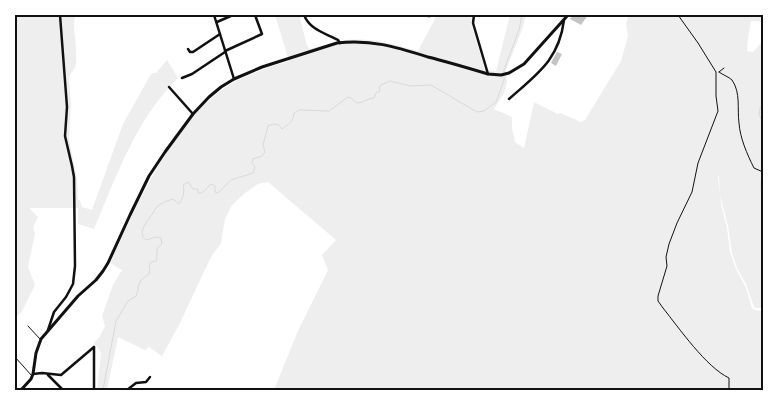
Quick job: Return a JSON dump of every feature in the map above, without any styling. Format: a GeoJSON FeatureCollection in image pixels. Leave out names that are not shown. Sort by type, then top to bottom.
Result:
{"type":"FeatureCollection","features":[{"type":"Feature","properties":{"kind":"main road"},"geometry":{"type":"LineString","coordinates":[[21,390],[33,375],[36,353],[47,331],[78,296],[96,280],[108,263],[149,176],[193,114],[209,97],[221,88],[262,67],[340,43],[362,42],[388,45],[488,74],[501,75],[524,64],[568,15]]}},
{"type":"Feature","properties":{"kind":"street"},"geometry":{"type":"LineString","coordinates":[[47,331],[54,312],[66,297],[73,284],[75,266],[74,177],[65,136],[67,107],[60,15]]}},
{"type":"Feature","properties":{"kind":"street"},"geometry":{"type":"LineString","coordinates":[[214,15],[234,80]]}},
{"type":"Feature","properties":{"kind":"street"},"geometry":{"type":"LineString","coordinates":[[217,22],[233,15]]}},
{"type":"Feature","properties":{"kind":"street"},"geometry":{"type":"LineString","coordinates":[[182,78],[192,74],[225,52],[262,34],[256,15]]}},
{"type":"Feature","properties":{"kind":"street"},"geometry":{"type":"LineString","coordinates":[[304,15],[306,21],[318,31],[338,40],[340,43]]}},
{"type":"Feature","properties":{"kind":"street"},"geometry":{"type":"LineString","coordinates":[[415,15],[430,16]]}},
{"type":"Feature","properties":{"kind":"street"},"geometry":{"type":"LineString","coordinates":[[474,15],[473,23],[488,74]]}},
{"type":"Feature","properties":{"kind":"street"},"geometry":{"type":"LineString","coordinates":[[509,99],[543,69],[553,56],[563,33],[564,20]]}},
{"type":"Feature","properties":{"kind":"street"},"geometry":{"type":"LineString","coordinates":[[188,49],[190,52],[193,52],[220,34]]}},
{"type":"Feature","properties":{"kind":"street"},"geometry":{"type":"LineString","coordinates":[[169,87],[193,114]]}},
{"type":"Feature","properties":{"kind":"street"},"geometry":{"type":"LineString","coordinates":[[33,375],[42,373],[62,375],[94,348],[94,390]]}},
{"type":"Feature","properties":{"kind":"street"},"geometry":{"type":"LineString","coordinates":[[47,374],[63,390]]}},
{"type":"Feature","properties":{"kind":"street"},"geometry":{"type":"LineString","coordinates":[[127,390],[136,383],[146,382],[150,377]]}},
{"type":"Feature","properties":{"kind":"lane"},"geometry":{"type":"LineString","coordinates":[[28,326],[41,340]]}},
{"type":"Feature","properties":{"kind":"lane"},"geometry":{"type":"LineString","coordinates":[[15,357],[33,375]]}},
{"type":"Feature","properties":{"kind":"path"},"geometry":{"type":"LineString","coordinates":[[678,15],[716,72],[718,111],[698,162],[692,192],[669,244],[666,258],[667,266],[658,299],[692,344],[712,365],[729,378],[729,390]]}},
{"type":"Feature","properties":{"kind":"path"},"geometry":{"type":"LineString","coordinates":[[719,72],[724,68]]}},
{"type":"Feature","properties":{"kind":"path"},"geometry":{"type":"LineString","coordinates":[[716,72],[732,80],[738,94],[739,124],[742,136],[751,162],[756,170],[763,172]]}},
{"type":"Feature","properties":{"kind":"shaded area"},"geometry":{"type":"Polygon","coordinates":[[[15,15],[75,15],[76,58],[75,66],[69,78],[71,104],[69,139],[77,180],[78,200],[80,200],[82,207],[92,210],[123,124],[151,74],[156,73],[167,60],[178,78],[150,112],[128,149],[94,229],[78,224],[78,208],[29,208],[38,217],[33,227],[35,234],[28,267],[35,285],[21,313],[15,317],[15,15]]]}},
{"type":"Feature","properties":{"kind":"shaded area"},"geometry":{"type":"Polygon","coordinates":[[[275,15],[302,15],[300,18],[307,46],[310,49],[340,41],[360,39],[418,51],[437,15],[472,15],[471,23],[485,70],[496,71],[510,15],[526,15],[506,70],[507,83],[504,93],[494,109],[512,117],[515,142],[524,148],[534,102],[558,114],[560,113],[581,122],[585,120],[621,61],[628,36],[626,23],[629,15],[763,15],[763,23],[763,308],[754,307],[746,284],[737,268],[720,195],[730,252],[736,269],[746,288],[752,308],[763,311],[763,390],[274,390],[298,331],[328,270],[322,255],[336,240],[268,182],[258,184],[232,205],[225,219],[221,243],[211,257],[162,356],[149,347],[145,350],[118,337],[107,390],[97,390],[101,352],[94,343],[105,326],[102,316],[113,285],[122,270],[110,263],[152,177],[184,128],[211,98],[229,85],[245,77],[289,61],[275,15]],[[751,21],[747,51],[753,52],[761,43],[763,23],[751,21]]]}},
{"type":"Feature","properties":{"kind":"building"},"geometry":{"type":"Polygon","coordinates":[[[573,15],[588,15],[581,25],[570,19],[573,15]]]}},
{"type":"Feature","properties":{"kind":"building"},"geometry":{"type":"Polygon","coordinates":[[[557,52],[562,54],[556,66],[551,63],[557,52]]]}},
{"type":"Feature","properties":{"kind":"waterway"},"geometry":{"type":"LineString","coordinates":[[103,390],[116,321],[128,301],[136,296],[141,280],[149,274],[149,266],[151,262],[156,261],[157,250],[162,244],[161,238],[156,237],[146,240],[142,234],[145,225],[157,207],[173,199],[179,204],[182,200],[183,185],[188,182],[193,189],[198,189],[198,193],[202,193],[211,184],[215,186],[215,192],[218,193],[231,180],[253,173],[255,167],[252,163],[253,159],[262,156],[265,152],[263,145],[268,126],[273,124],[279,125],[282,129],[290,123],[294,113],[299,110],[329,111],[348,97],[357,103],[374,98],[376,93],[380,91],[381,85],[390,81],[410,86],[431,85],[477,112],[484,111],[496,102],[522,15]]}},
{"type":"Feature","properties":{"kind":"waterway"},"geometry":{"type":"LineString","coordinates":[[763,67],[763,84]]}},
{"type":"Feature","properties":{"kind":"waterway"},"geometry":{"type":"LineString","coordinates":[[763,106],[760,108],[759,115],[763,122]]}},
{"type":"Feature","properties":{"kind":"waterway"},"geometry":{"type":"LineString","coordinates":[[763,168],[761,184],[763,200]]}}]}
